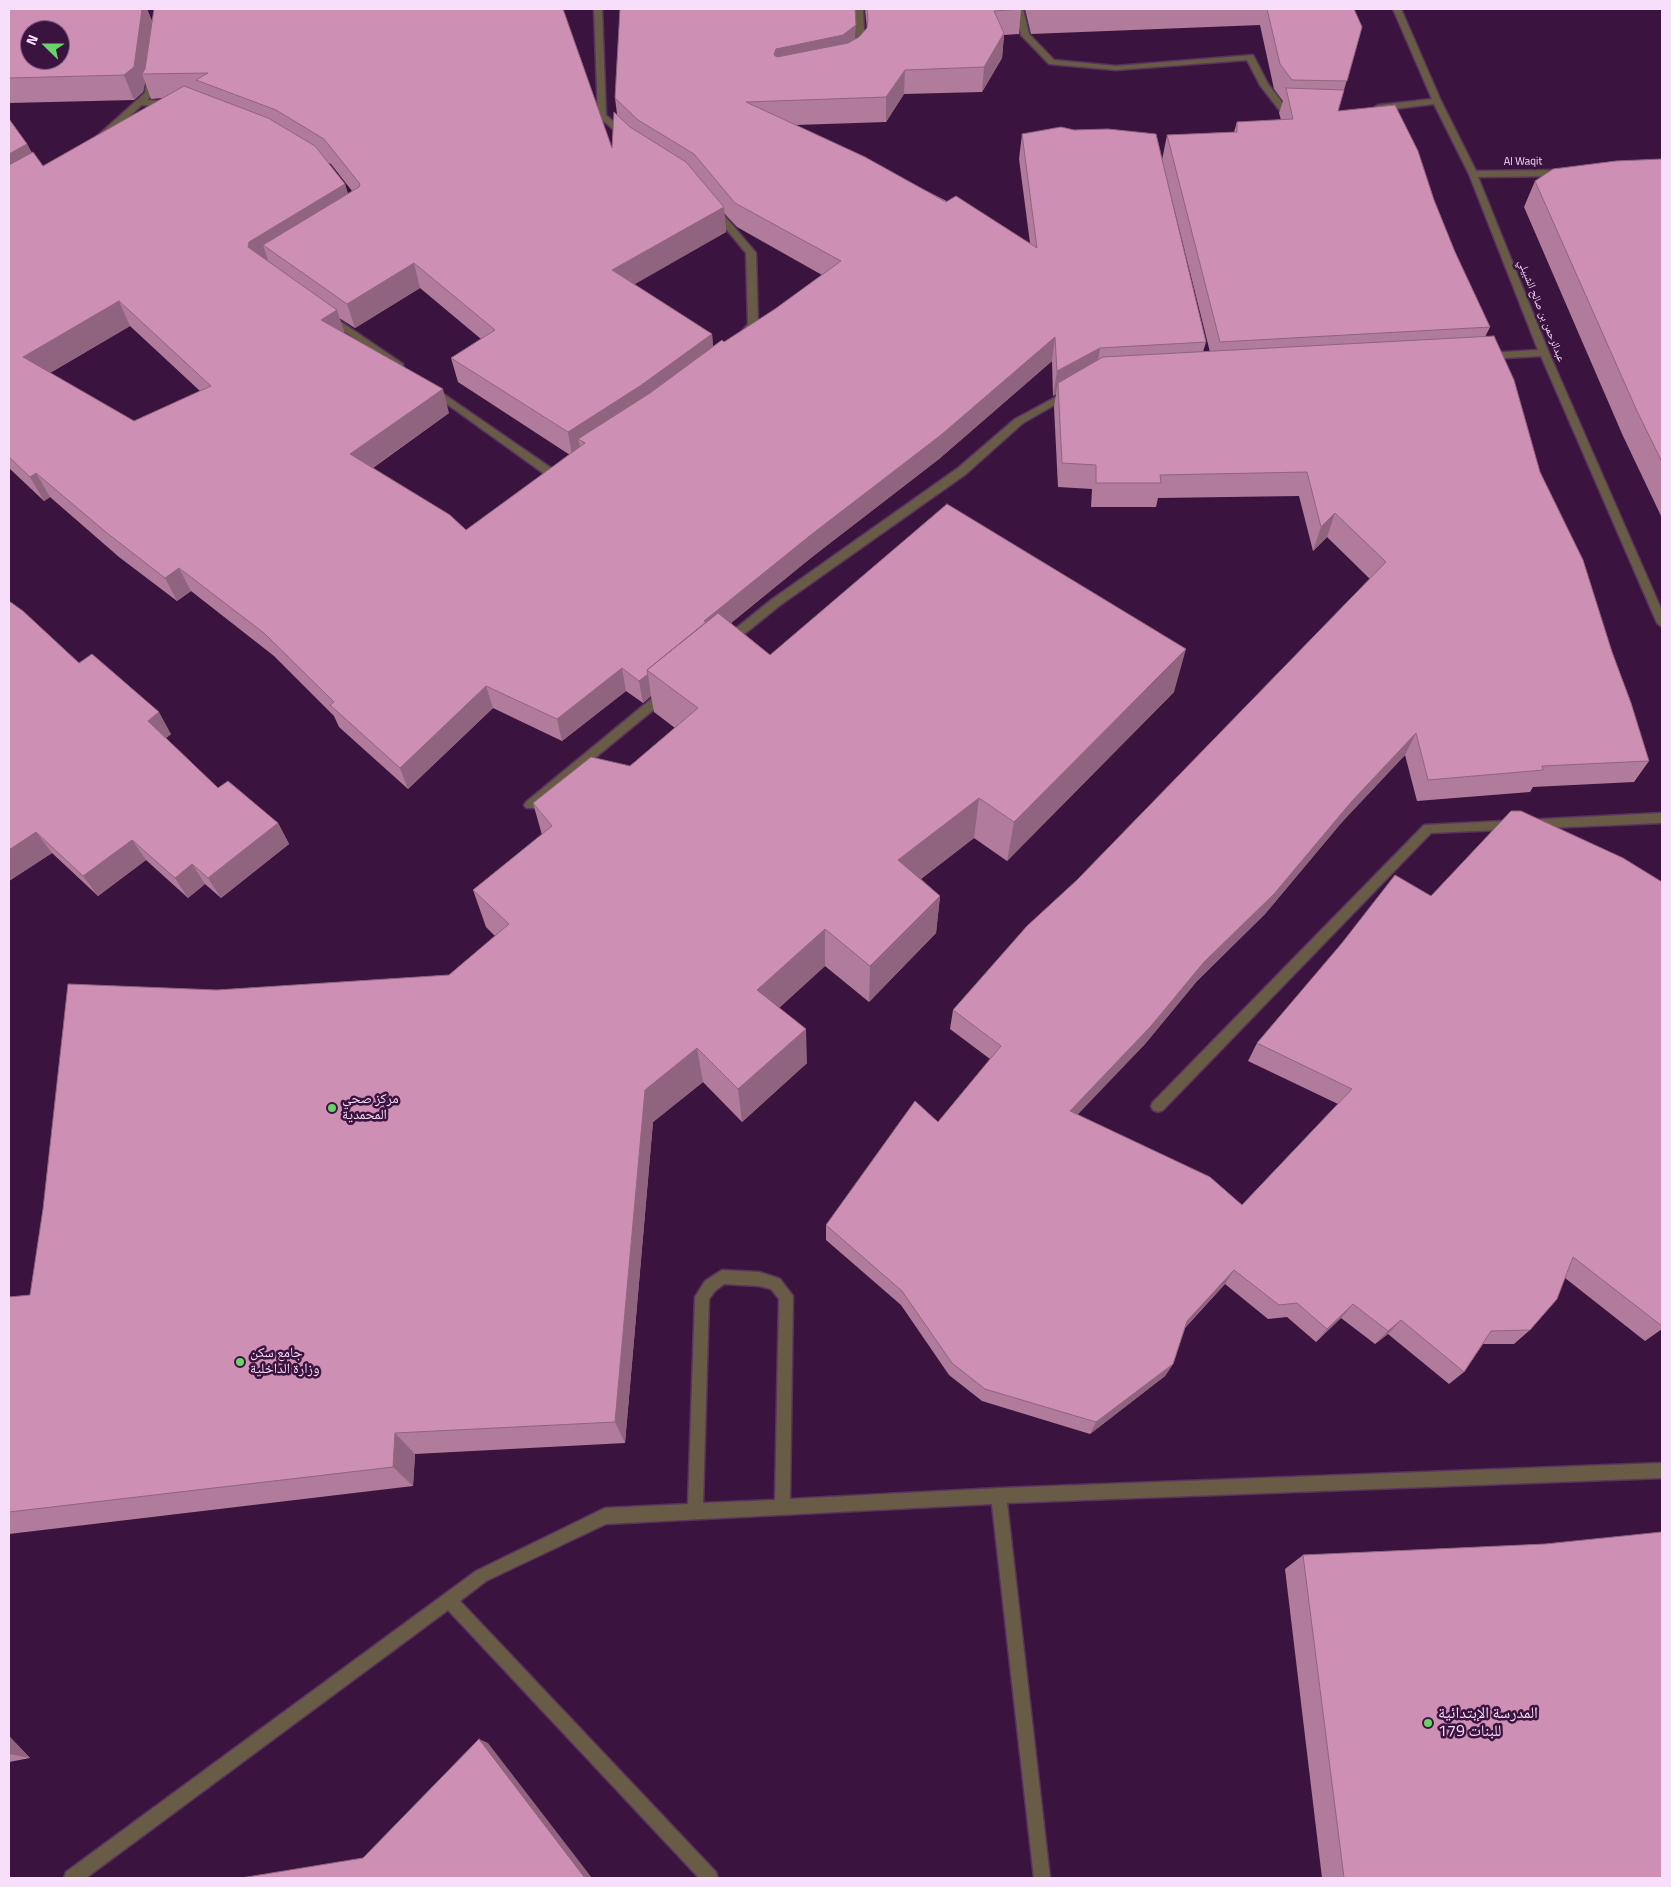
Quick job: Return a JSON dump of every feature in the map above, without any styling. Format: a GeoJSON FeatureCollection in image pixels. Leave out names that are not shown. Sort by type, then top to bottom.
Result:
{"type":"FeatureCollection","features":[{"type":"Feature","properties":{"kind":"street"},"geometry":{"type":"LineString","coordinates":[[598,9],[602,116],[630,142]]}},
{"type":"Feature","properties":{"kind":"street"},"geometry":{"type":"LineString","coordinates":[[854,59],[861,52],[862,44],[859,9]]}},
{"type":"Feature","properties":{"kind":"street"},"geometry":{"type":"LineString","coordinates":[[1020,9],[1025,35],[1052,62],[1116,68],[1250,57],[1264,85],[1283,109],[1310,110]]}},
{"type":"Feature","properties":{"kind":"street","name":"عبدالرحمن بن صالح الشبيلي"},"geometry":{"type":"LineString","coordinates":[[1397,9],[1436,101],[1473,174],[1544,353],[1662,623]]}},
{"type":"Feature","properties":{"kind":"street"},"geometry":{"type":"LineString","coordinates":[[92,145],[149,94],[152,65]]}},
{"type":"Feature","properties":{"kind":"street"},"geometry":{"type":"LineString","coordinates":[[1372,109],[1436,101]]}},
{"type":"Feature","properties":{"kind":"street"},"geometry":{"type":"LineString","coordinates":[[140,102],[180,106]]}},
{"type":"Feature","properties":{"kind":"street","name":"Al Waqit"},"geometry":{"type":"LineString","coordinates":[[1473,174],[1573,173]]}},
{"type":"Feature","properties":{"kind":"street"},"geometry":{"type":"LineString","coordinates":[[710,204],[751,253],[753,325],[735,345]]}},
{"type":"Feature","properties":{"kind":"street"},"geometry":{"type":"LineString","coordinates":[[319,310],[408,372]]}},
{"type":"Feature","properties":{"kind":"street"},"geometry":{"type":"LineString","coordinates":[[1475,357],[1544,353]]}},
{"type":"Feature","properties":{"kind":"street"},"geometry":{"type":"LineString","coordinates":[[424,384],[554,474],[570,464]]}},
{"type":"Feature","properties":{"kind":"street"},"geometry":{"type":"LineString","coordinates":[[722,647],[775,602],[962,471],[1019,421],[1079,387]]}},
{"type":"Feature","properties":{"kind":"street"},"geometry":{"type":"LineString","coordinates":[[530,805],[676,685]]}},
{"type":"Feature","properties":{"kind":"street"},"geometry":{"type":"LineString","coordinates":[[1158,1106],[1428,828],[1662,818]]}},
{"type":"Feature","properties":{"kind":"street"},"geometry":{"type":"LineString","coordinates":[[695,1512],[702,1297],[710,1286],[722,1277],[759,1280],[775,1284],[786,1296],[782,1507]]}},
{"type":"Feature","properties":{"kind":"street"},"geometry":{"type":"LineString","coordinates":[[72,1878],[481,1576],[605,1516],[999,1496],[1662,1471]]}},
{"type":"Feature","properties":{"kind":"street"},"geometry":{"type":"LineString","coordinates":[[999,1496],[1042,1878]]}},
{"type":"Feature","properties":{"kind":"street"},"geometry":{"type":"LineString","coordinates":[[449,1600],[710,1878]]}},
{"type":"Feature","properties":{"kind":"building"},"geometry":{"type":"Polygon","coordinates":[[[9,9],[142,9],[134,67],[124,75],[9,78],[9,9]]]}},
{"type":"Feature","properties":{"kind":"building"},"geometry":{"type":"Polygon","coordinates":[[[154,9],[563,9],[612,148],[614,112],[630,127],[686,162],[724,207],[612,270],[712,334],[640,386],[568,432],[451,358],[495,330],[414,263],[347,304],[263,245],[359,187],[360,184],[324,139],[276,110],[196,80],[208,73],[142,74],[145,69],[154,9]]]}},
{"type":"Feature","properties":{"kind":"building"},"geometry":{"type":"Polygon","coordinates":[[[620,9],[855,9],[856,25],[843,35],[776,49],[774,55],[777,57],[848,43],[859,37],[867,28],[867,9],[1021,9],[994,11],[1004,33],[984,67],[905,70],[886,97],[746,102],[865,157],[946,202],[956,196],[1037,248],[1022,134],[1061,127],[1074,130],[1108,129],[1156,134],[1206,342],[1100,348],[1057,371],[1055,337],[941,435],[812,534],[704,621],[706,622],[647,670],[648,674],[639,681],[622,668],[557,719],[486,686],[400,768],[330,705],[334,702],[264,633],[179,568],[165,578],[107,533],[36,473],[30,477],[9,457],[9,165],[33,152],[43,166],[184,86],[268,118],[315,146],[345,184],[249,242],[248,247],[337,310],[321,320],[443,389],[350,454],[450,515],[466,530],[585,443],[578,439],[650,393],[722,340],[724,342],[775,309],[841,261],[735,203],[694,154],[638,120],[615,98],[620,9]],[[119,301],[23,357],[134,421],[211,386],[119,301]]]}},
{"type":"Feature","properties":{"kind":"building"},"geometry":{"type":"Polygon","coordinates":[[[1267,9],[1354,9],[1362,27],[1347,81],[1292,80],[1280,64],[1267,9]]]}},
{"type":"Feature","properties":{"kind":"building"},"geometry":{"type":"Polygon","coordinates":[[[1286,88],[1344,90],[1338,111],[1395,105],[1418,151],[1434,200],[1455,252],[1490,327],[1220,342],[1167,135],[1237,132],[1237,122],[1293,119],[1286,88]]]}},
{"type":"Feature","properties":{"kind":"building"},"geometry":{"type":"Polygon","coordinates":[[[9,119],[27,144],[9,154],[9,119]]]}},
{"type":"Feature","properties":{"kind":"building"},"geometry":{"type":"Polygon","coordinates":[[[1662,159],[1662,462],[1637,411],[1535,181],[1553,169],[1616,161],[1662,159]]]}},
{"type":"Feature","properties":{"kind":"building"},"geometry":{"type":"Polygon","coordinates":[[[1494,336],[1514,380],[1540,472],[1583,560],[1649,761],[1542,766],[1543,770],[1428,780],[1416,733],[1352,801],[1274,894],[1204,962],[1151,1026],[1070,1111],[1210,1177],[1242,1205],[1352,1089],[1257,1043],[1342,943],[1395,875],[1431,896],[1511,811],[1521,811],[1623,858],[1662,882],[1662,1326],[1573,1257],[1557,1299],[1530,1330],[1491,1331],[1464,1372],[1401,1320],[1388,1331],[1353,1304],[1327,1329],[1297,1303],[1279,1305],[1234,1270],[1187,1321],[1173,1364],[1096,1422],[985,1389],[952,1363],[902,1291],[826,1225],[915,1101],[938,1122],[1001,1046],[953,1010],[1027,926],[1077,880],[1386,562],[1335,513],[1321,527],[1307,472],[1160,475],[1161,483],[1096,483],[1096,465],[1062,463],[1058,383],[1103,357],[1494,336]]]}},
{"type":"Feature","properties":{"kind":"building"},"geometry":{"type":"Polygon","coordinates":[[[947,504],[1186,649],[1014,822],[979,798],[898,860],[940,896],[870,966],[825,929],[757,990],[806,1029],[738,1089],[697,1048],[645,1090],[615,1422],[395,1433],[393,1467],[9,1512],[9,1297],[30,1295],[43,1209],[68,984],[217,990],[449,975],[509,924],[473,890],[552,826],[533,803],[591,757],[630,766],[698,708],[647,670],[718,613],[770,655],[947,504]]]}},
{"type":"Feature","properties":{"kind":"building"},"geometry":{"type":"Polygon","coordinates":[[[9,601],[23,611],[79,663],[92,654],[159,712],[148,721],[218,788],[228,781],[278,823],[208,878],[192,864],[175,878],[132,840],[83,876],[36,832],[9,850],[9,601]]]}},
{"type":"Feature","properties":{"kind":"building","name":"المدرسة الإبتدائية 179 للبنات"},"geometry":{"type":"Polygon","coordinates":[[[1662,1532],[1662,1878],[1344,1878],[1303,1555],[1545,1544],[1662,1532]]]}},
{"type":"Feature","properties":{"kind":"building"},"geometry":{"type":"Polygon","coordinates":[[[479,1739],[585,1878],[241,1878],[363,1858],[479,1739]]]}},
{"type":"Feature","properties":{"kind":"place","name":"مركز صحي المحمدية"},"geometry":{"type":"Point","coordinates":[332,1108]}},
{"type":"Feature","properties":{"kind":"place","name":"جامع سكن وزارة الداخلية"},"geometry":{"type":"Point","coordinates":[240,1362]}},
{"type":"Feature","properties":{"kind":"place","name":"المدرسة الإبتدائية 179 للبنات"},"geometry":{"type":"Point","coordinates":[1428,1723]}}]}
